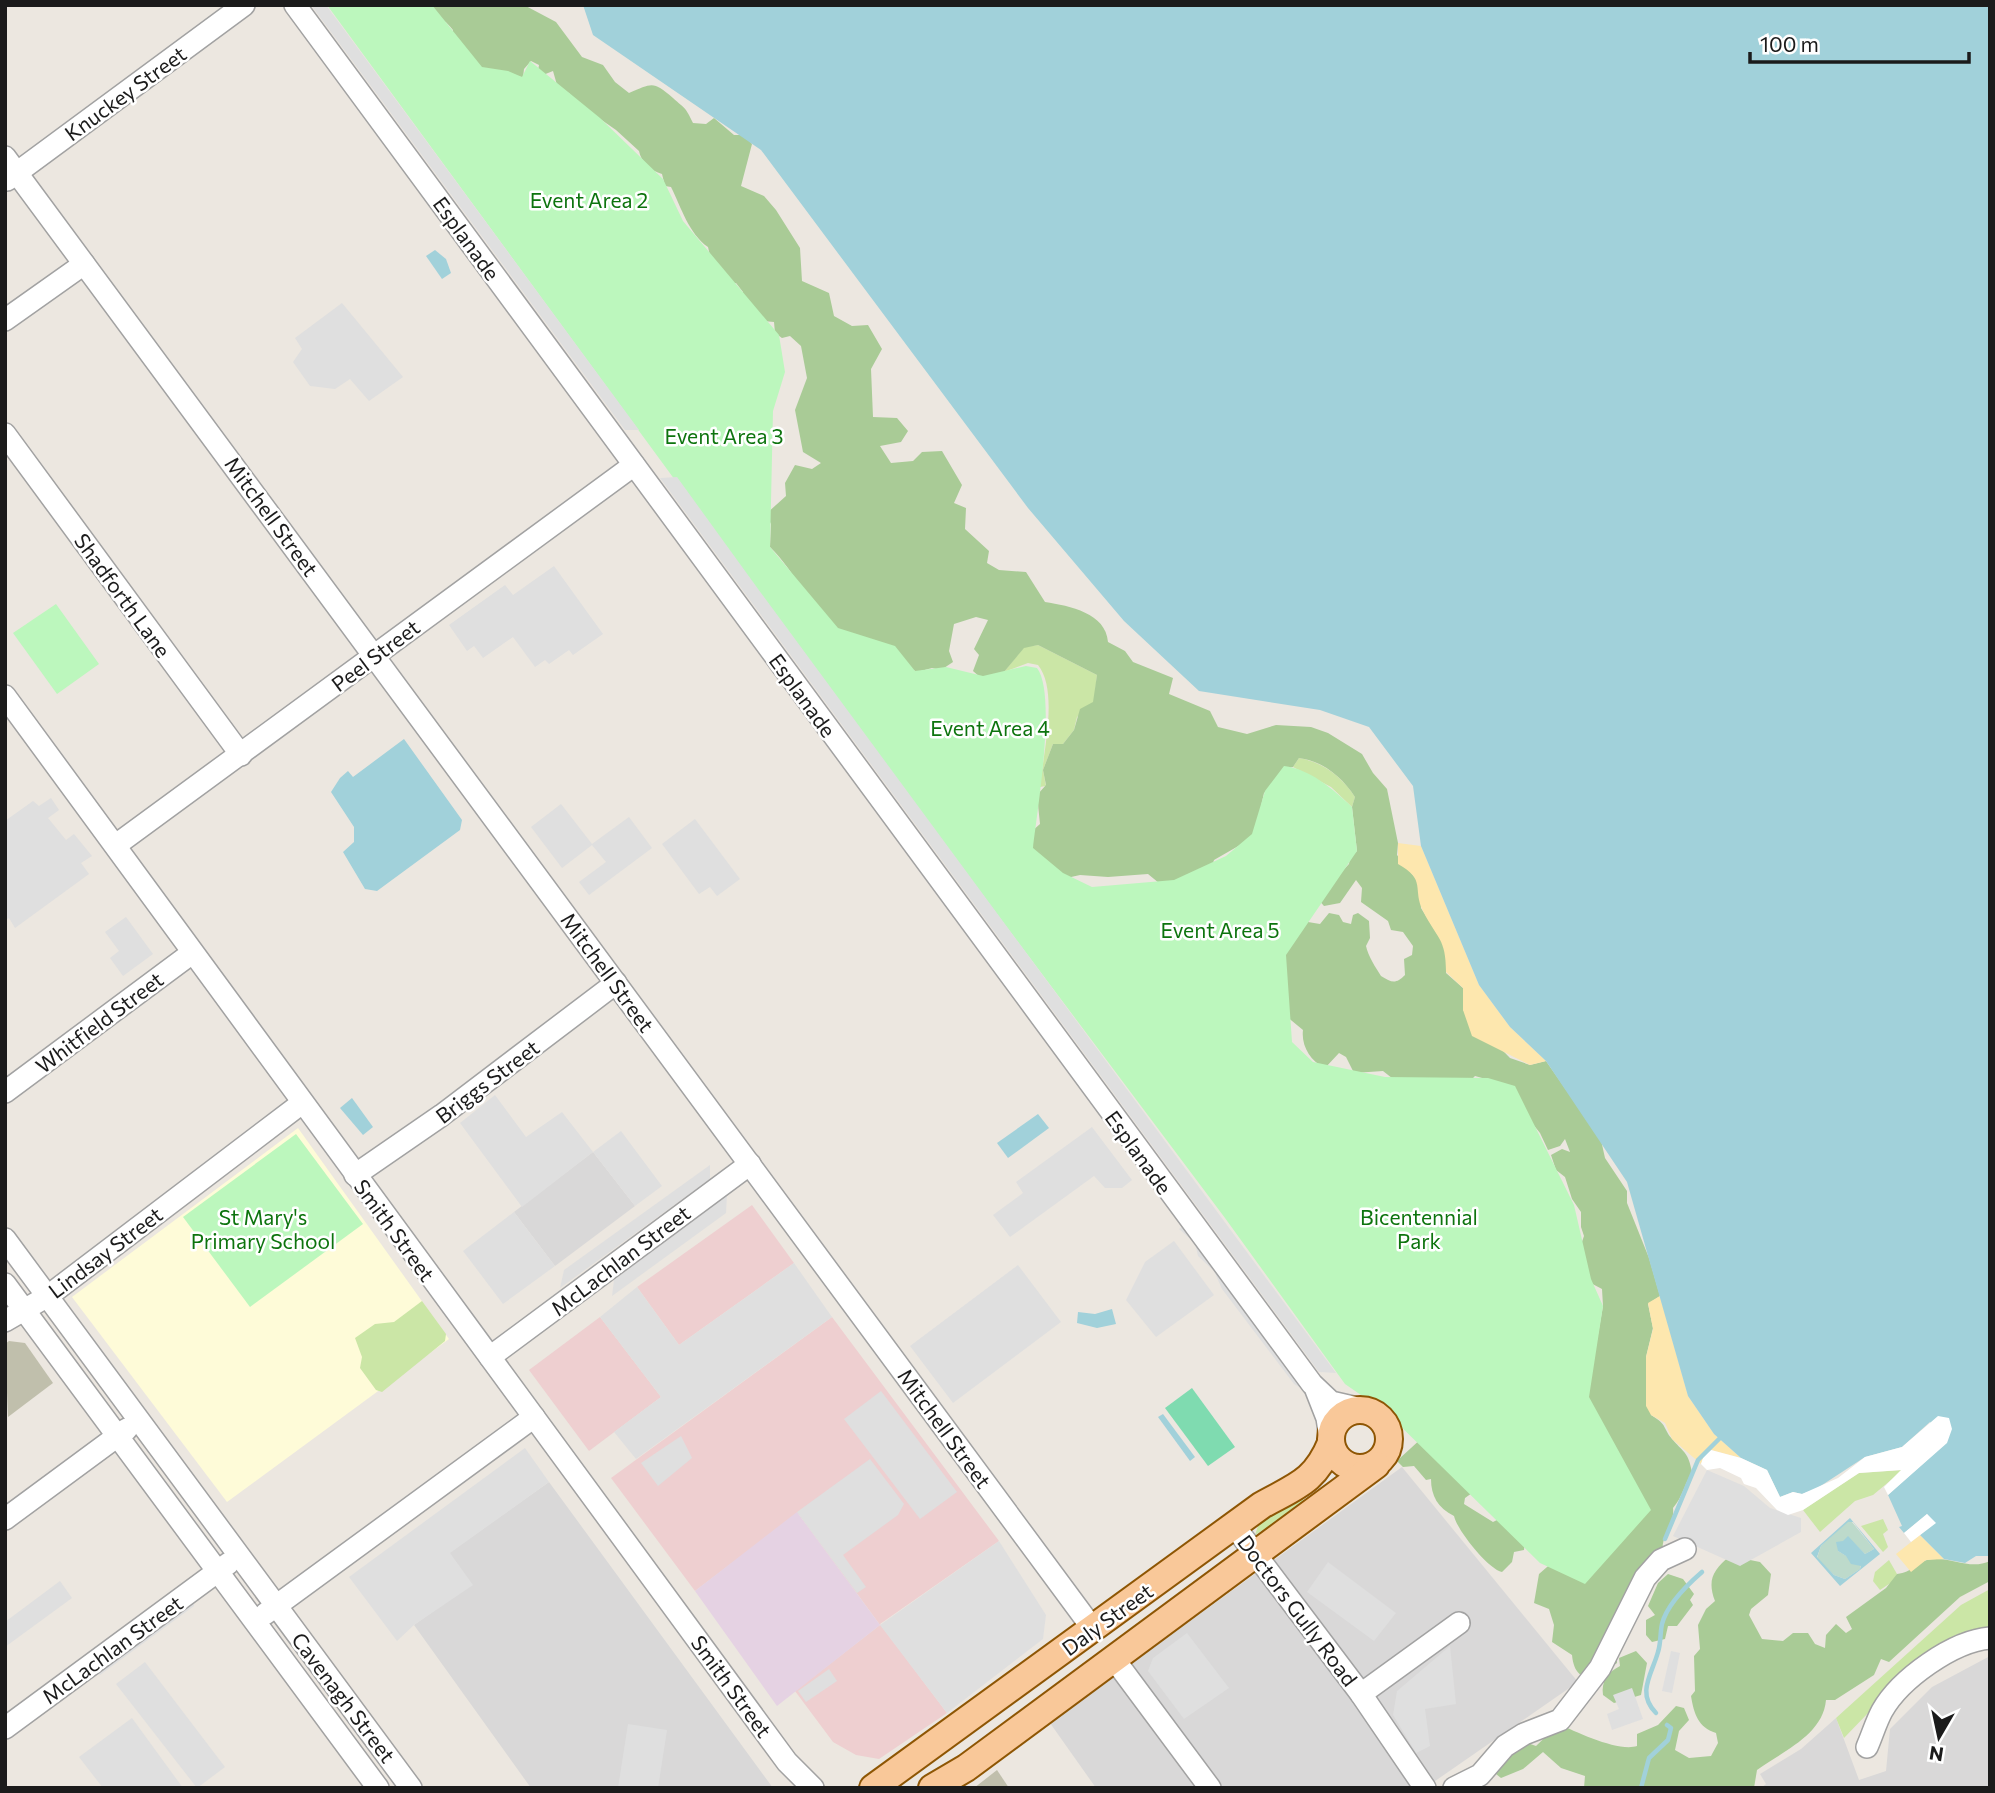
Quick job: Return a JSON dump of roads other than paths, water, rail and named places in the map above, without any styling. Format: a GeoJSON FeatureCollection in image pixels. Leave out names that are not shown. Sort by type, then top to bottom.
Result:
{"type":"FeatureCollection","features":[{"type":"Feature","properties":{"kind":"main road","name":"Daly Street"},"geometry":{"type":"LineString","coordinates":[[873,1788],[1262,1505],[1308,1480],[1323,1462],[1334,1424],[1344,1414],[1366,1410]]}},
{"type":"Feature","properties":{"kind":"main road"},"geometry":{"type":"LineString","coordinates":[[1331,1441],[1336,1456],[1352,1468],[1376,1465],[1390,1446],[1390,1437],[1382,1420],[1366,1410]]}},
{"type":"Feature","properties":{"kind":"main road","name":"Daly Street"},"geometry":{"type":"LineString","coordinates":[[932,1788],[966,1768],[1376,1465]]}},
{"type":"Feature","properties":{"kind":"main road","name":"Mitchell Street"},"geometry":{"type":"LineString","coordinates":[[1093,1629],[1114,1659]]}},
{"type":"Feature","properties":{"kind":"street","name":"Knuckey Street"},"geometry":{"type":"LineString","coordinates":[[9,170],[244,5]]}},
{"type":"Feature","properties":{"kind":"street","name":"Esplanade"},"geometry":{"type":"LineString","coordinates":[[295,5],[1312,1384],[1323,1406],[1331,1441]]}},
{"type":"Feature","properties":{"kind":"street","name":"Mitchell Street"},"geometry":{"type":"LineString","coordinates":[[9,170],[84,264],[1093,1629]]}},
{"type":"Feature","properties":{"kind":"street"},"geometry":{"type":"LineString","coordinates":[[5,320],[84,264]]}},
{"type":"Feature","properties":{"kind":"street","name":"Shadforth Lane"},"geometry":{"type":"LineString","coordinates":[[5,434],[241,755]]}},
{"type":"Feature","properties":{"kind":"street","name":"Peel Street"},"geometry":{"type":"LineString","coordinates":[[116,845],[634,465]]}},
{"type":"Feature","properties":{"kind":"street","name":"Smith Street"},"geometry":{"type":"LineString","coordinates":[[5,696],[788,1762],[813,1788]]}},
{"type":"Feature","properties":{"kind":"street","name":"Whitfield Street"},"geometry":{"type":"LineString","coordinates":[[5,1092],[192,953]]}},
{"type":"Feature","properties":{"kind":"street","name":"Briggs Street"},"geometry":{"type":"LineString","coordinates":[[355,1175],[442,1115],[616,983]]}},
{"type":"Feature","properties":{"kind":"street","name":"Lindsay Street"},"geometry":{"type":"LineString","coordinates":[[5,1321],[23,1308],[48,1296],[302,1102]]}},
{"type":"Feature","properties":{"kind":"street","name":"McLachlan Street"},"geometry":{"type":"LineString","coordinates":[[490,1357],[750,1164]]}},
{"type":"Feature","properties":{"kind":"street","name":"Cavenagh Street"},"geometry":{"type":"LineString","coordinates":[[5,1239],[411,1788]]}},
{"type":"Feature","properties":{"kind":"street","name":"Cavenagh Street"},"geometry":{"type":"LineString","coordinates":[[5,1284],[117,1437],[257,1620],[378,1788]]}},
{"type":"Feature","properties":{"kind":"street","name":"Esplanade"},"geometry":{"type":"LineString","coordinates":[[1312,1384],[1331,1402],[1366,1410]]}},
{"type":"Feature","properties":{"kind":"street"},"geometry":{"type":"LineString","coordinates":[[257,1620],[534,1417]]}},
{"type":"Feature","properties":{"kind":"street"},"geometry":{"type":"LineString","coordinates":[[5,1520],[139,1420]]}},
{"type":"Feature","properties":{"kind":"street","name":"Doctors Gully Road"},"geometry":{"type":"LineString","coordinates":[[1234,1527],[1362,1693],[1426,1788]]}},
{"type":"Feature","properties":{"kind":"street"},"geometry":{"type":"LineString","coordinates":[[1454,1788],[1480,1775],[1506,1746],[1524,1734],[1560,1720],[1600,1668],[1652,1569],[1672,1553],[1685,1549]]}},
{"type":"Feature","properties":{"kind":"street"},"geometry":{"type":"LineString","coordinates":[[219,1570],[239,1556]]}},
{"type":"Feature","properties":{"kind":"street","name":"McLachlan Street"},"geometry":{"type":"LineString","coordinates":[[5,1728],[219,1570]]}},
{"type":"Feature","properties":{"kind":"street","name":"Doctors Gully Road"},"geometry":{"type":"LineString","coordinates":[[1362,1693],[1459,1623]]}},
{"type":"Feature","properties":{"kind":"street"},"geometry":{"type":"LineString","coordinates":[[1867,1747],[1882,1710],[1910,1680],[1944,1653],[1990,1639]]}},
{"type":"Feature","properties":{"kind":"street","name":"Mitchell Street"},"geometry":{"type":"LineString","coordinates":[[1114,1659],[1210,1788]]}},
{"type":"Feature","properties":{"kind":"street","name":"Smith Street"},"geometry":{"type":"LineString","coordinates":[[788,1762],[801,1788]]}},
{"type":"Feature","properties":{"kind":"water"},"geometry":{"type":"Polygon","coordinates":[[[583,5],[1990,5],[1990,1556],[1976,1556],[1965,1563],[1944,1559],[1920,1535],[1935,1523],[1927,1514],[1904,1533],[1899,1527],[1902,1526],[1888,1495],[1946,1443],[1930,1422],[1902,1447],[1865,1457],[1816,1489],[1780,1497],[1767,1470],[1741,1458],[1714,1434],[1688,1396],[1627,1182],[1546,1061],[1510,1027],[1479,985],[1421,846],[1413,786],[1369,727],[1320,710],[1199,691],[1124,621],[1028,508],[761,150],[593,35],[583,5]]]}},
{"type":"Feature","properties":{"kind":"water"},"geometry":{"type":"Polygon","coordinates":[[[435,250],[446,259],[451,273],[442,279],[426,256],[435,250]]]}},
{"type":"Feature","properties":{"kind":"water"},"geometry":{"type":"Polygon","coordinates":[[[404,739],[462,820],[460,830],[377,891],[365,889],[343,852],[354,842],[354,827],[331,792],[348,771],[353,777],[404,739]]]}},
{"type":"Feature","properties":{"kind":"water"},"geometry":{"type":"Polygon","coordinates":[[[352,1098],[373,1127],[363,1135],[340,1108],[352,1098]]]}},
{"type":"Feature","properties":{"kind":"water"},"geometry":{"type":"Polygon","coordinates":[[[1038,1114],[1049,1128],[1008,1158],[997,1143],[1038,1114]]]}},
{"type":"Feature","properties":{"kind":"water"},"geometry":{"type":"Polygon","coordinates":[[[1112,1309],[1116,1324],[1097,1328],[1077,1323],[1078,1312],[1095,1314],[1112,1309]]]}},
{"type":"Feature","properties":{"kind":"water"},"geometry":{"type":"Polygon","coordinates":[[[1163,1414],[1195,1457],[1190,1461],[1158,1417],[1163,1414]]]}},
{"type":"Feature","properties":{"kind":"water"},"geometry":{"type":"Polygon","coordinates":[[[1850,1518],[1880,1554],[1840,1586],[1811,1553],[1850,1518]],[[1848,1522],[1821,1546],[1817,1557],[1834,1575],[1845,1579],[1861,1566],[1851,1564],[1846,1556],[1838,1551],[1836,1542],[1843,1541],[1848,1536],[1865,1554],[1874,1549],[1853,1522],[1848,1522]]]}},
{"type":"Feature","properties":{"kind":"waterway"},"geometry":{"type":"LineString","coordinates":[[1665,1539],[1698,1460],[1719,1439]]}},
{"type":"Feature","properties":{"kind":"waterway"},"geometry":{"type":"LineString","coordinates":[[1656,1713],[1650,1706],[1646,1691],[1659,1649],[1662,1624],[1673,1602],[1702,1572]]}},
{"type":"Feature","properties":{"kind":"waterway"},"geometry":{"type":"LineString","coordinates":[[1641,1788],[1649,1758],[1668,1740],[1671,1728],[1667,1725]]}},
{"type":"Feature","properties":{"kind":"park label","name":"Event Area 2"},"geometry":{"type":"Point","coordinates":[589,199]}},
{"type":"Feature","properties":{"kind":"park label","name":"Event Area 3"},"geometry":{"type":"Point","coordinates":[724,435]}},
{"type":"Feature","properties":{"kind":"park label","name":"Event Area 4"},"geometry":{"type":"Point","coordinates":[990,727]}},
{"type":"Feature","properties":{"kind":"park label","name":"Event Area 5"},"geometry":{"type":"Point","coordinates":[1220,929]}},
{"type":"Feature","properties":{"kind":"park label","name":"St Mary's Primary School"},"geometry":{"type":"Point","coordinates":[263,1228]}},
{"type":"Feature","properties":{"kind":"park label","name":"Bicentennial Park"},"geometry":{"type":"Point","coordinates":[1419,1228]}}]}
